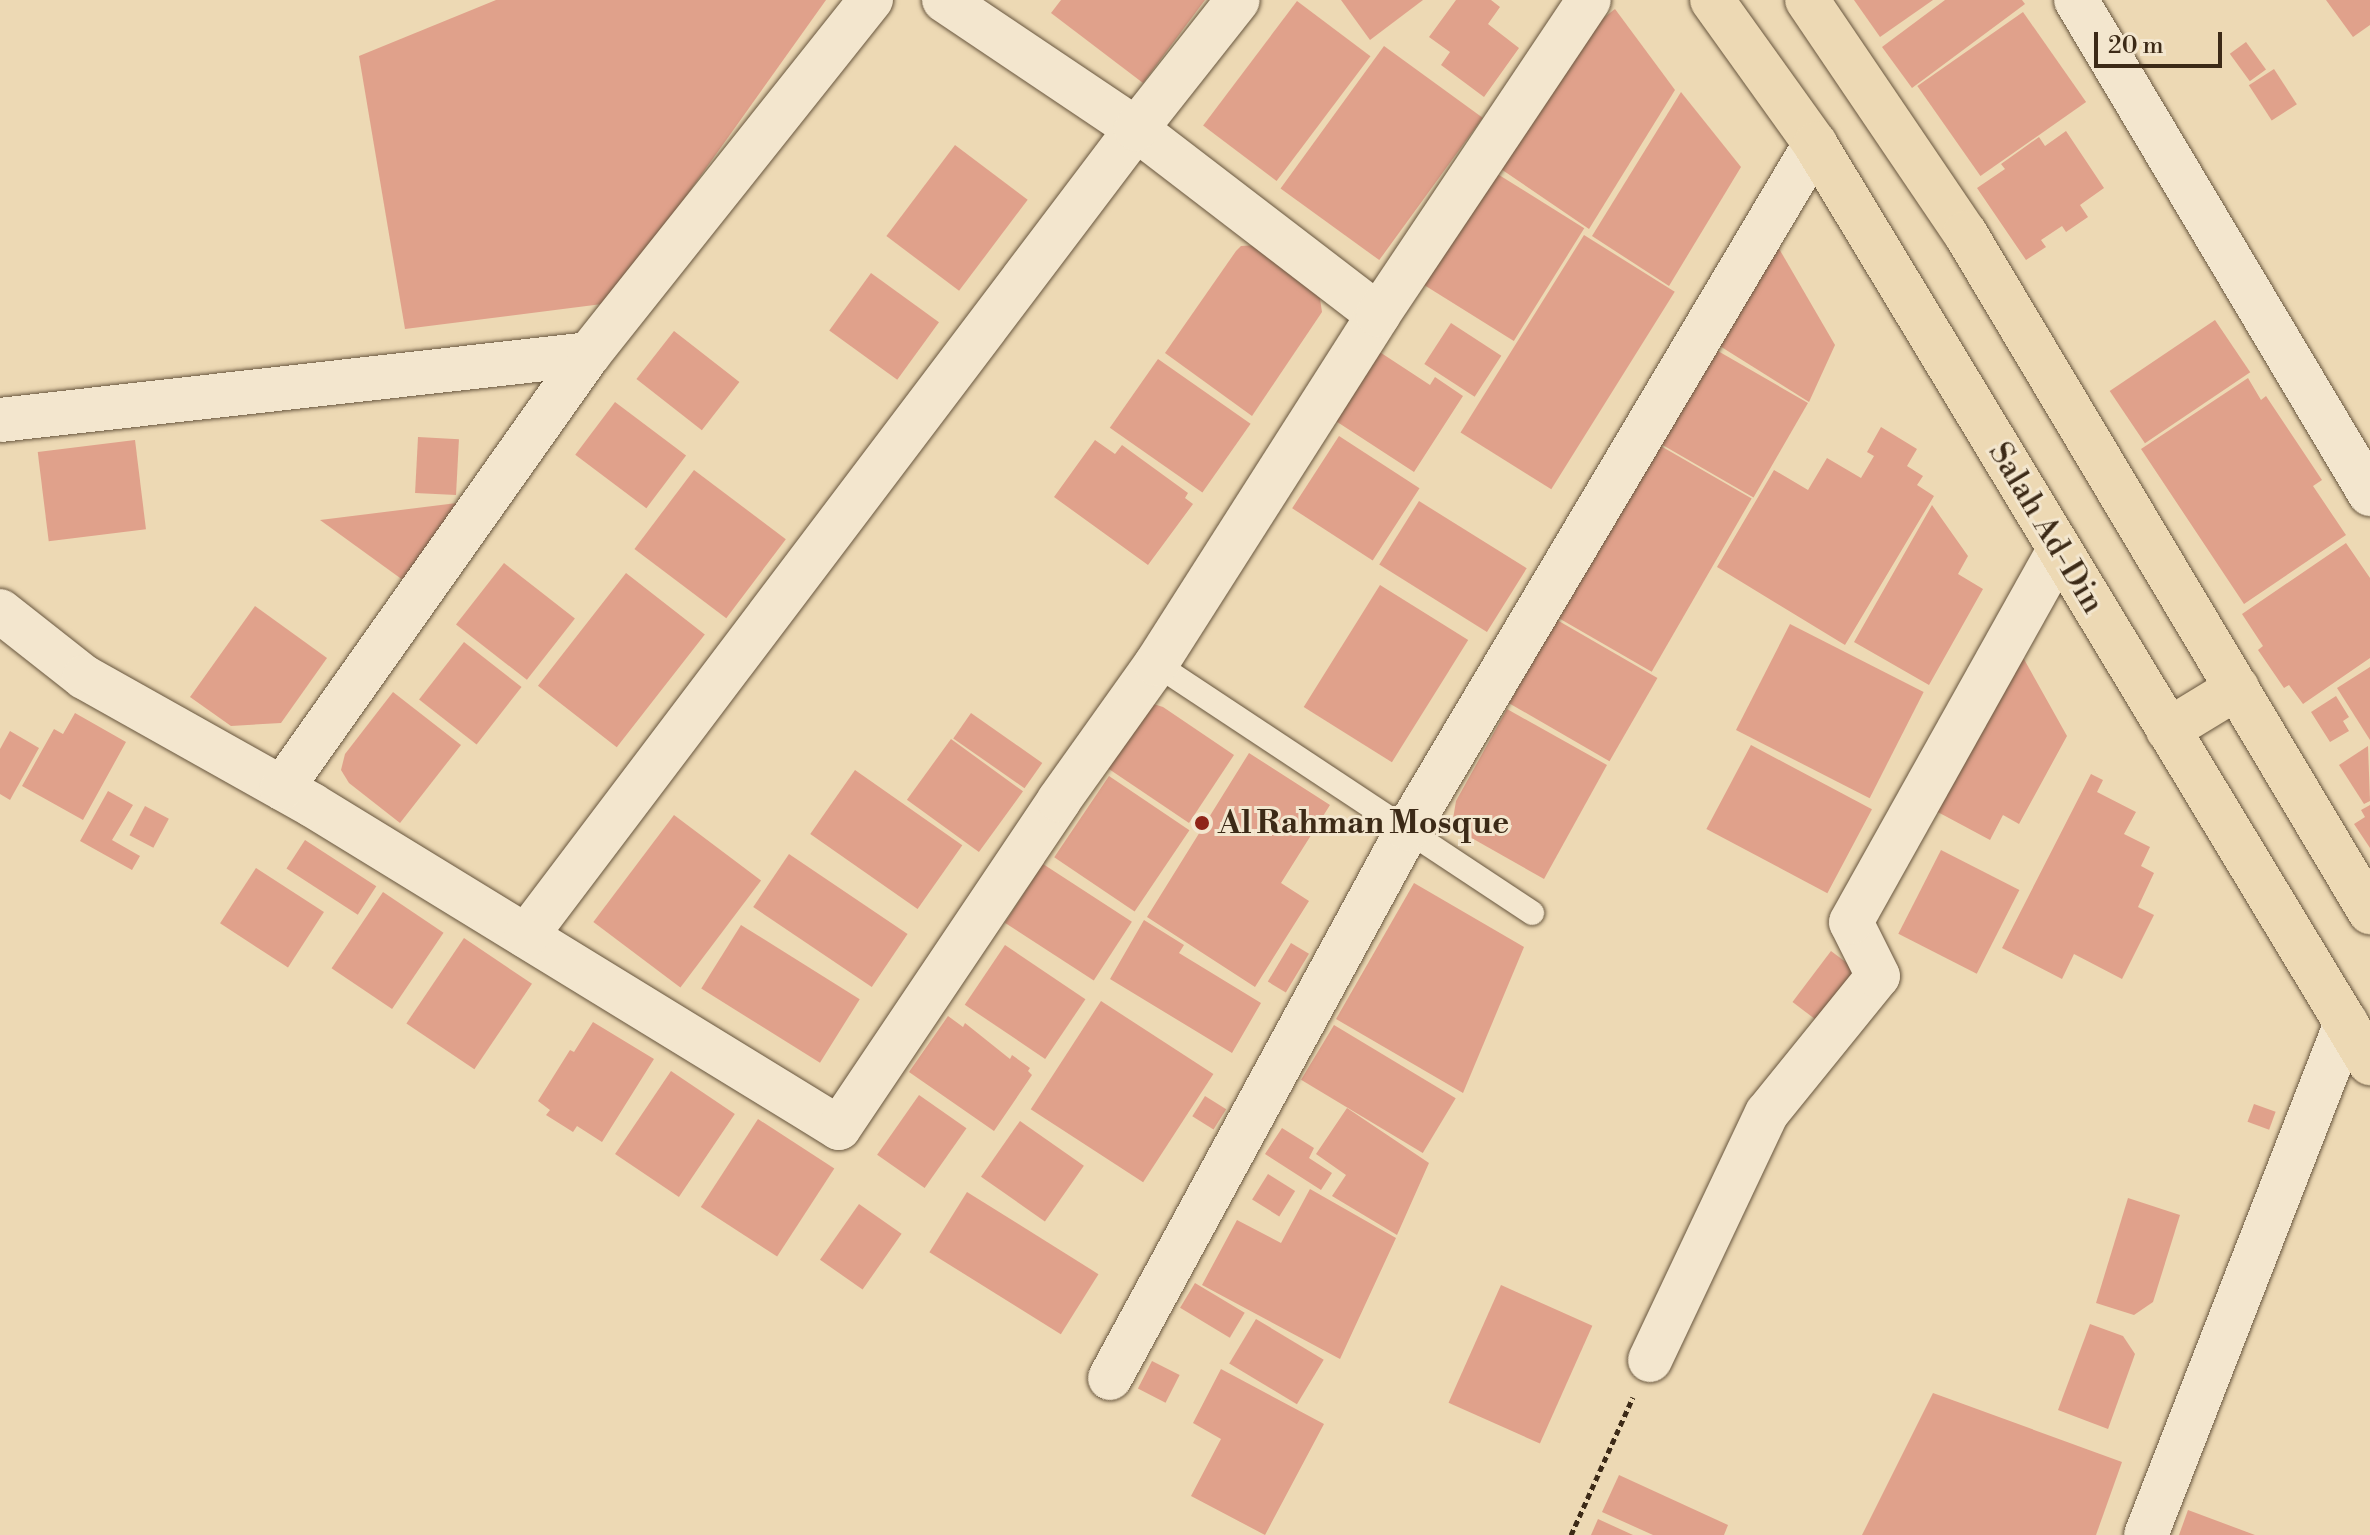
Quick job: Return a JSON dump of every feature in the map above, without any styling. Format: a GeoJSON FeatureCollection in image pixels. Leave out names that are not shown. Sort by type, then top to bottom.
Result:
{"type":"FeatureCollection","features":[{"type":"Feature","properties":{"kind":"main road","name":"Salah Ad-Din"},"geometry":{"type":"LineString","coordinates":[[1712,0],[1815,144],[2370,1063]]}},
{"type":"Feature","properties":{"kind":"main road"},"geometry":{"type":"LineString","coordinates":[[1807,0],[1965,233],[2370,912]]}},
{"type":"Feature","properties":{"kind":"main road"},"geometry":{"type":"LineString","coordinates":[[2168,730],[2237,688]]}},
{"type":"Feature","properties":{"kind":"street"},"geometry":{"type":"LineString","coordinates":[[282,788],[589,354],[871,0]]}},
{"type":"Feature","properties":{"kind":"street"},"geometry":{"type":"LineString","coordinates":[[944,0],[1136,129],[1378,315]]}},
{"type":"Feature","properties":{"kind":"street"},"geometry":{"type":"LineString","coordinates":[[526,936],[1136,129],[1238,0]]}},
{"type":"Feature","properties":{"kind":"street"},"geometry":{"type":"LineString","coordinates":[[0,611],[84,677],[282,788],[839,1128],[1059,800],[1156,664],[1378,315],[1589,0]]}},
{"type":"Feature","properties":{"kind":"street"},"geometry":{"type":"LineString","coordinates":[[2076,0],[2370,494]]}},
{"type":"Feature","properties":{"kind":"street"},"geometry":{"type":"LineString","coordinates":[[1110,1378],[1408,829],[1815,144]]}},
{"type":"Feature","properties":{"kind":"street"},"geometry":{"type":"LineString","coordinates":[[0,420],[589,354]]}},
{"type":"Feature","properties":{"kind":"street"},"geometry":{"type":"LineString","coordinates":[[1650,1360],[1767,1113],[1878,976],[1851,922],[2059,550]]}},
{"type":"Feature","properties":{"kind":"street"},"geometry":{"type":"LineString","coordinates":[[2146,1535],[2346,1023]]}},
{"type":"Feature","properties":{"kind":"lane"},"geometry":{"type":"LineString","coordinates":[[1156,664],[1532,913]]}},
{"type":"Feature","properties":{"kind":"path"},"geometry":{"type":"LineString","coordinates":[[1571,1535],[1650,1360]]}},
{"type":"Feature","properties":{"kind":"building"},"geometry":{"type":"Polygon","coordinates":[[[496,0],[826,0],[610,303],[405,329],[359,56],[496,0]]]}},
{"type":"Feature","properties":{"kind":"building"},"geometry":{"type":"Polygon","coordinates":[[[1061,0],[1205,0],[1143,83],[1051,13],[1061,0]]]}},
{"type":"Feature","properties":{"kind":"building"},"geometry":{"type":"Polygon","coordinates":[[[1341,0],[1423,0],[1370,40],[1341,0]]]}},
{"type":"Feature","properties":{"kind":"building"},"geometry":{"type":"Polygon","coordinates":[[[1456,0],[1491,0],[1500,7],[1488,24],[1519,48],[1484,97],[1441,65],[1450,52],[1429,37],[1456,0]]]}},
{"type":"Feature","properties":{"kind":"building"},"geometry":{"type":"Polygon","coordinates":[[[1854,0],[1933,0],[1880,37],[1854,0]]]}},
{"type":"Feature","properties":{"kind":"building"},"geometry":{"type":"Polygon","coordinates":[[[1945,0],[2022,0],[2025,4],[1912,88],[1882,47],[1945,0]]]}},
{"type":"Feature","properties":{"kind":"building"},"geometry":{"type":"Polygon","coordinates":[[[2326,0],[2370,0],[2370,25],[2353,37],[2326,0]]]}},
{"type":"Feature","properties":{"kind":"building"},"geometry":{"type":"Polygon","coordinates":[[[1297,1],[1370,56],[1277,181],[1203,126],[1297,1]]]}},
{"type":"Feature","properties":{"kind":"building"},"geometry":{"type":"Polygon","coordinates":[[[1615,9],[1675,90],[1589,229],[1495,165],[1580,36],[1615,9]]]}},
{"type":"Feature","properties":{"kind":"building"},"geometry":{"type":"Polygon","coordinates":[[[2023,12],[2086,102],[1980,176],[1917,86],[2023,12]]]}},
{"type":"Feature","properties":{"kind":"building"},"geometry":{"type":"Polygon","coordinates":[[[2246,42],[2266,70],[2250,81],[2230,54],[2246,42]]]}},
{"type":"Feature","properties":{"kind":"building"},"geometry":{"type":"Polygon","coordinates":[[[1384,46],[1483,118],[1379,260],[1281,188],[1384,46]]]}},
{"type":"Feature","properties":{"kind":"building"},"geometry":{"type":"Polygon","coordinates":[[[2274,69],[2297,104],[2272,121],[2249,85],[2274,69]]]}},
{"type":"Feature","properties":{"kind":"building"},"geometry":{"type":"Polygon","coordinates":[[[1681,92],[1741,167],[1669,286],[1592,236],[1681,92]]]}},
{"type":"Feature","properties":{"kind":"building"},"geometry":{"type":"Polygon","coordinates":[[[2066,131],[2104,188],[2080,205],[2088,217],[2066,232],[2062,226],[2041,240],[2046,247],[2026,260],[1977,188],[2005,169],[2001,164],[2039,137],[2045,146],[2066,131]]]}},
{"type":"Feature","properties":{"kind":"building"},"geometry":{"type":"Polygon","coordinates":[[[955,145],[1028,200],[959,291],[886,236],[955,145]]]}},
{"type":"Feature","properties":{"kind":"building"},"geometry":{"type":"Polygon","coordinates":[[[1491,170],[1584,228],[1514,341],[1421,283],[1491,170]]]}},
{"type":"Feature","properties":{"kind":"building"},"geometry":{"type":"Polygon","coordinates":[[[1584,235],[1675,292],[1551,489],[1461,433],[1584,235]]]}},
{"type":"Feature","properties":{"kind":"building"},"geometry":{"type":"Polygon","coordinates":[[[1774,240],[1835,345],[1809,402],[1715,343],[1774,240]]]}},
{"type":"Feature","properties":{"kind":"building"},"geometry":{"type":"Polygon","coordinates":[[[1257,245],[1319,292],[1322,312],[1252,416],[1165,353],[1236,251],[1241,246],[1257,245]]]}},
{"type":"Feature","properties":{"kind":"building"},"geometry":{"type":"Polygon","coordinates":[[[871,273],[939,322],[897,380],[829,330],[871,273]]]}},
{"type":"Feature","properties":{"kind":"building"},"geometry":{"type":"Polygon","coordinates":[[[2215,320],[2250,372],[2145,443],[2110,391],[2215,320]]]}},
{"type":"Feature","properties":{"kind":"building"},"geometry":{"type":"Polygon","coordinates":[[[1451,323],[1501,356],[1475,397],[1424,364],[1451,323]]]}},
{"type":"Feature","properties":{"kind":"building"},"geometry":{"type":"Polygon","coordinates":[[[674,331],[739,382],[702,430],[636,379],[674,331]]]}},
{"type":"Feature","properties":{"kind":"building"},"geometry":{"type":"Polygon","coordinates":[[[1369,345],[1430,385],[1435,377],[1463,396],[1414,472],[1325,414],[1369,345]]]}},
{"type":"Feature","properties":{"kind":"building"},"geometry":{"type":"Polygon","coordinates":[[[1711,347],[1808,403],[1753,497],[1656,441],[1711,347]]]}},
{"type":"Feature","properties":{"kind":"building"},"geometry":{"type":"Polygon","coordinates":[[[1158,359],[1251,424],[1202,493],[1110,428],[1158,359]]]}},
{"type":"Feature","properties":{"kind":"building"},"geometry":{"type":"Polygon","coordinates":[[[2248,378],[2261,400],[2266,396],[2322,480],[2313,486],[2346,535],[2244,604],[2141,449],[2248,378]]]}},
{"type":"Feature","properties":{"kind":"building"},"geometry":{"type":"Polygon","coordinates":[[[615,402],[686,456],[646,508],[575,455],[615,402]]]}},
{"type":"Feature","properties":{"kind":"building"},"geometry":{"type":"Polygon","coordinates":[[[1881,427],[1917,449],[1907,466],[1923,476],[1917,485],[1934,496],[1845,645],[1717,567],[1774,470],[1808,490],[1827,458],[1861,478],[1874,456],[1867,452],[1881,427]]]}},
{"type":"Feature","properties":{"kind":"building"},"geometry":{"type":"Polygon","coordinates":[[[1339,436],[1420,488],[1373,560],[1292,508],[1339,436]]]}},
{"type":"Feature","properties":{"kind":"building"},"geometry":{"type":"Polygon","coordinates":[[[418,437],[459,439],[456,495],[415,493],[418,437]]]}},
{"type":"Feature","properties":{"kind":"building"},"geometry":{"type":"Polygon","coordinates":[[[135,440],[146,529],[49,541],[38,452],[135,440]]]}},
{"type":"Feature","properties":{"kind":"building"},"geometry":{"type":"Polygon","coordinates":[[[1095,440],[1115,454],[1122,445],[1188,493],[1185,498],[1193,504],[1148,565],[1054,497],[1095,440]]]}},
{"type":"Feature","properties":{"kind":"building"},"geometry":{"type":"Polygon","coordinates":[[[1659,445],[1752,498],[1652,672],[1559,618],[1659,445]]]}},
{"type":"Feature","properties":{"kind":"building"},"geometry":{"type":"Polygon","coordinates":[[[694,470],[786,539],[726,618],[634,549],[694,470]]]}},
{"type":"Feature","properties":{"kind":"building"},"geometry":{"type":"Polygon","coordinates":[[[1419,501],[1527,568],[1487,632],[1379,565],[1419,501]]]}},
{"type":"Feature","properties":{"kind":"building"},"geometry":{"type":"Polygon","coordinates":[[[465,502],[407,583],[320,520],[465,502]]]}},
{"type":"Feature","properties":{"kind":"building"},"geometry":{"type":"Polygon","coordinates":[[[1932,505],[1968,556],[1958,574],[1983,589],[1929,685],[1854,642],[1932,505]]]}},
{"type":"Feature","properties":{"kind":"building"},"geometry":{"type":"Polygon","coordinates":[[[2346,543],[2370,578],[2370,658],[2303,704],[2289,685],[2284,688],[2258,650],[2263,646],[2242,614],[2346,543]]]}},
{"type":"Feature","properties":{"kind":"building"},"geometry":{"type":"Polygon","coordinates":[[[504,563],[575,618],[527,680],[456,624],[504,563]]]}},
{"type":"Feature","properties":{"kind":"building"},"geometry":{"type":"Polygon","coordinates":[[[626,573],[705,635],[617,747],[538,686],[626,573]]]}},
{"type":"Feature","properties":{"kind":"building"},"geometry":{"type":"Polygon","coordinates":[[[1380,585],[1468,640],[1392,762],[1304,707],[1380,585]]]}},
{"type":"Feature","properties":{"kind":"building"},"geometry":{"type":"Polygon","coordinates":[[[255,606],[327,658],[281,723],[231,726],[190,697],[255,606]]]}},
{"type":"Feature","properties":{"kind":"building"},"geometry":{"type":"Polygon","coordinates":[[[1557,620],[1657,678],[1609,761],[1509,703],[1557,620]]]}},
{"type":"Feature","properties":{"kind":"building"},"geometry":{"type":"Polygon","coordinates":[[[1790,624],[1924,692],[1870,798],[1736,730],[1790,624]]]}},
{"type":"Feature","properties":{"kind":"building"},"geometry":{"type":"Polygon","coordinates":[[[464,642],[522,687],[477,744],[419,700],[464,642]]]}},
{"type":"Feature","properties":{"kind":"building"},"geometry":{"type":"Polygon","coordinates":[[[2020,652],[2067,736],[2019,824],[2003,815],[1990,840],[1934,810],[2020,652]]]}},
{"type":"Feature","properties":{"kind":"building"},"geometry":{"type":"Polygon","coordinates":[[[2370,667],[2370,740],[2337,688],[2370,667]]]}},
{"type":"Feature","properties":{"kind":"building"},"geometry":{"type":"Polygon","coordinates":[[[393,692],[461,745],[400,823],[349,783],[341,770],[345,754],[393,692]]]}},
{"type":"Feature","properties":{"kind":"building"},"geometry":{"type":"Polygon","coordinates":[[[2336,696],[2349,717],[2343,721],[2349,731],[2330,742],[2311,712],[2336,696]]]}},
{"type":"Feature","properties":{"kind":"building"},"geometry":{"type":"Polygon","coordinates":[[[1147,702],[1163,707],[1234,755],[1189,823],[1100,763],[1147,702]]]}},
{"type":"Feature","properties":{"kind":"building"},"geometry":{"type":"Polygon","coordinates":[[[1507,709],[1607,765],[1544,879],[1461,832],[1453,819],[1456,801],[1507,709]]]}},
{"type":"Feature","properties":{"kind":"building"},"geometry":{"type":"Polygon","coordinates":[[[75,713],[126,742],[83,820],[22,786],[54,729],[63,734],[75,713]]]}},
{"type":"Feature","properties":{"kind":"building"},"geometry":{"type":"Polygon","coordinates":[[[971,713],[1042,763],[1024,788],[953,738],[971,713]]]}},
{"type":"Feature","properties":{"kind":"building"},"geometry":{"type":"Polygon","coordinates":[[[10,731],[39,748],[10,800],[0,794],[0,749],[10,731]]]}},
{"type":"Feature","properties":{"kind":"building"},"geometry":{"type":"Polygon","coordinates":[[[951,739],[1023,791],[979,852],[907,800],[951,739]]]}},
{"type":"Feature","properties":{"kind":"building"},"geometry":{"type":"Polygon","coordinates":[[[1751,745],[1872,809],[1827,893],[1706,829],[1751,745]]]}},
{"type":"Feature","properties":{"kind":"building"},"geometry":{"type":"Polygon","coordinates":[[[2368,746],[2370,801],[2364,804],[2339,765],[2368,746]]]}},
{"type":"Feature","properties":{"kind":"building"},"geometry":{"type":"Polygon","coordinates":[[[1249,753],[1330,805],[1281,883],[1309,901],[1255,987],[1147,917],[1249,753]]]}},
{"type":"Feature","properties":{"kind":"building"},"geometry":{"type":"Polygon","coordinates":[[[855,770],[962,845],[918,909],[810,834],[855,770]]]}},
{"type":"Feature","properties":{"kind":"building"},"geometry":{"type":"Polygon","coordinates":[[[2091,774],[2103,780],[2097,792],[2136,812],[2124,834],[2150,847],[2141,866],[2154,873],[2138,907],[2154,915],[2122,979],[2074,954],[2062,979],[2002,948],[2091,774]]]}},
{"type":"Feature","properties":{"kind":"building"},"geometry":{"type":"Polygon","coordinates":[[[1109,776],[1189,830],[1135,911],[1054,857],[1109,776]]]}},
{"type":"Feature","properties":{"kind":"building"},"geometry":{"type":"Polygon","coordinates":[[[108,791],[133,805],[112,840],[140,856],[132,870],[80,841],[108,791]]]}},
{"type":"Feature","properties":{"kind":"building"},"geometry":{"type":"Polygon","coordinates":[[[2370,805],[2370,848],[2354,824],[2365,817],[2361,810],[2370,805]]]}},
{"type":"Feature","properties":{"kind":"building"},"geometry":{"type":"Polygon","coordinates":[[[145,806],[169,819],[153,848],[130,835],[145,806]]]}},
{"type":"Feature","properties":{"kind":"building"},"geometry":{"type":"Polygon","coordinates":[[[674,815],[761,881],[680,988],[593,922],[674,815]]]}},
{"type":"Feature","properties":{"kind":"building"},"geometry":{"type":"Polygon","coordinates":[[[305,840],[376,886],[358,915],[286,869],[305,840]]]}},
{"type":"Feature","properties":{"kind":"building"},"geometry":{"type":"Polygon","coordinates":[[[1941,850],[2019,890],[1977,974],[1898,934],[1941,850]]]}},
{"type":"Feature","properties":{"kind":"building"},"geometry":{"type":"Polygon","coordinates":[[[789,854],[908,934],[872,987],[753,907],[789,854]]]}},
{"type":"Feature","properties":{"kind":"building"},"geometry":{"type":"Polygon","coordinates":[[[1043,864],[1132,922],[1094,980],[1005,923],[1043,864]]]}},
{"type":"Feature","properties":{"kind":"building"},"geometry":{"type":"Polygon","coordinates":[[[256,868],[324,912],[288,967],[220,923],[256,868]]]}},
{"type":"Feature","properties":{"kind":"building"},"geometry":{"type":"Polygon","coordinates":[[[1414,883],[1524,947],[1463,1093],[1336,1019],[1414,883]]]}},
{"type":"Feature","properties":{"kind":"building"},"geometry":{"type":"Polygon","coordinates":[[[383,892],[444,933],[392,1009],[332,968],[383,892]]]}},
{"type":"Feature","properties":{"kind":"building"},"geometry":{"type":"Polygon","coordinates":[[[1144,920],[1184,945],[1179,953],[1261,1003],[1232,1053],[1110,979],[1144,920]]]}},
{"type":"Feature","properties":{"kind":"building"},"geometry":{"type":"Polygon","coordinates":[[[741,925],[860,999],[820,1063],[701,989],[741,925]]]}},
{"type":"Feature","properties":{"kind":"building"},"geometry":{"type":"Polygon","coordinates":[[[464,938],[532,984],[474,1069],[406,1023],[464,938]]]}},
{"type":"Feature","properties":{"kind":"building"},"geometry":{"type":"Polygon","coordinates":[[[1291,943],[1309,954],[1286,992],[1268,982],[1291,943]]]}},
{"type":"Feature","properties":{"kind":"building"},"geometry":{"type":"Polygon","coordinates":[[[1005,945],[1085,999],[1045,1059],[965,1005],[1005,945]]]}},
{"type":"Feature","properties":{"kind":"building"},"geometry":{"type":"Polygon","coordinates":[[[1831,951],[1859,972],[1820,1023],[1792,1002],[1831,951]]]}},
{"type":"Feature","properties":{"kind":"building"},"geometry":{"type":"Polygon","coordinates":[[[1101,1001],[1213,1074],[1143,1182],[1031,1109],[1101,1001]]]}},
{"type":"Feature","properties":{"kind":"building"},"geometry":{"type":"Polygon","coordinates":[[[948,1016],[963,1027],[965,1023],[1010,1059],[1012,1055],[1030,1068],[1028,1071],[1032,1075],[994,1131],[909,1072],[948,1016]]]}},
{"type":"Feature","properties":{"kind":"building"},"geometry":{"type":"Polygon","coordinates":[[[593,1022],[654,1059],[602,1142],[577,1126],[573,1132],[546,1115],[550,1110],[538,1101],[570,1050],[574,1052],[593,1022]]]}},
{"type":"Feature","properties":{"kind":"building"},"geometry":{"type":"Polygon","coordinates":[[[1334,1025],[1456,1098],[1423,1153],[1301,1080],[1334,1025]]]}},
{"type":"Feature","properties":{"kind":"building"},"geometry":{"type":"Polygon","coordinates":[[[671,1071],[735,1114],[679,1197],[615,1154],[671,1071]]]}},
{"type":"Feature","properties":{"kind":"building"},"geometry":{"type":"Polygon","coordinates":[[[919,1095],[967,1128],[925,1188],[877,1155],[919,1095]]]}},
{"type":"Feature","properties":{"kind":"building"},"geometry":{"type":"Polygon","coordinates":[[[1205,1096],[1226,1109],[1213,1130],[1192,1116],[1205,1096]]]}},
{"type":"Feature","properties":{"kind":"building"},"geometry":{"type":"Polygon","coordinates":[[[2254,1104],[2276,1112],[2269,1130],[2248,1122],[2254,1104]]]}},
{"type":"Feature","properties":{"kind":"building"},"geometry":{"type":"Polygon","coordinates":[[[1347,1108],[1429,1163],[1397,1235],[1332,1196],[1346,1175],[1316,1154],[1347,1108]]]}},
{"type":"Feature","properties":{"kind":"building"},"geometry":{"type":"Polygon","coordinates":[[[758,1119],[834,1169],[777,1257],[701,1207],[758,1119]]]}},
{"type":"Feature","properties":{"kind":"building"},"geometry":{"type":"Polygon","coordinates":[[[1020,1121],[1084,1166],[1045,1221],[981,1177],[1020,1121]]]}},
{"type":"Feature","properties":{"kind":"building"},"geometry":{"type":"Polygon","coordinates":[[[1282,1128],[1314,1148],[1309,1158],[1332,1173],[1321,1190],[1265,1154],[1282,1128]]]}},
{"type":"Feature","properties":{"kind":"building"},"geometry":{"type":"Polygon","coordinates":[[[1268,1174],[1295,1191],[1279,1216],[1252,1199],[1268,1174]]]}},
{"type":"Feature","properties":{"kind":"building"},"geometry":{"type":"Polygon","coordinates":[[[1310,1189],[1396,1238],[1340,1359],[1202,1285],[1237,1220],[1281,1243],[1310,1189]]]}},
{"type":"Feature","properties":{"kind":"building"},"geometry":{"type":"Polygon","coordinates":[[[967,1192],[1098,1274],[1061,1334],[929,1252],[967,1192]]]}},
{"type":"Feature","properties":{"kind":"building"},"geometry":{"type":"Polygon","coordinates":[[[2128,1198],[2180,1215],[2153,1302],[2134,1315],[2096,1303],[2128,1198]]]}},
{"type":"Feature","properties":{"kind":"building"},"geometry":{"type":"Polygon","coordinates":[[[859,1204],[902,1234],[863,1290],[820,1260],[859,1204]]]}},
{"type":"Feature","properties":{"kind":"building"},"geometry":{"type":"Polygon","coordinates":[[[1195,1283],[1245,1313],[1230,1338],[1180,1308],[1195,1283]]]}},
{"type":"Feature","properties":{"kind":"building"},"geometry":{"type":"Polygon","coordinates":[[[1501,1285],[1592,1326],[1540,1444],[1449,1403],[1501,1285]]]}},
{"type":"Feature","properties":{"kind":"building"},"geometry":{"type":"Polygon","coordinates":[[[1256,1319],[1324,1360],[1297,1404],[1229,1364],[1256,1319]]]}},
{"type":"Feature","properties":{"kind":"building"},"geometry":{"type":"Polygon","coordinates":[[[2090,1324],[2123,1336],[2135,1354],[2108,1429],[2058,1410],[2090,1324]]]}},
{"type":"Feature","properties":{"kind":"building"},"geometry":{"type":"Polygon","coordinates":[[[1152,1361],[1180,1375],[1166,1403],[1138,1389],[1152,1361]]]}},
{"type":"Feature","properties":{"kind":"building"},"geometry":{"type":"Polygon","coordinates":[[[1221,1369],[1324,1424],[1265,1535],[1191,1496],[1221,1439],[1193,1423],[1221,1369]]]}},
{"type":"Feature","properties":{"kind":"building"},"geometry":{"type":"Polygon","coordinates":[[[1933,1393],[2122,1462],[2096,1535],[1862,1535],[1933,1393]]]}},
{"type":"Feature","properties":{"kind":"building"},"geometry":{"type":"Polygon","coordinates":[[[1619,1475],[1728,1525],[1724,1535],[1653,1535],[1602,1512],[1619,1475]]]}},
{"type":"Feature","properties":{"kind":"building"},"geometry":{"type":"Polygon","coordinates":[[[2188,1510],[2255,1535],[2179,1535],[2188,1510]]]}},
{"type":"Feature","properties":{"kind":"building"},"geometry":{"type":"Polygon","coordinates":[[[1598,1519],[1633,1535],[1591,1535],[1598,1519]]]}},
{"type":"Feature","properties":{"kind":"place","name":"Al Rahman Mosque"},"geometry":{"type":"Point","coordinates":[1202,823]}}]}
